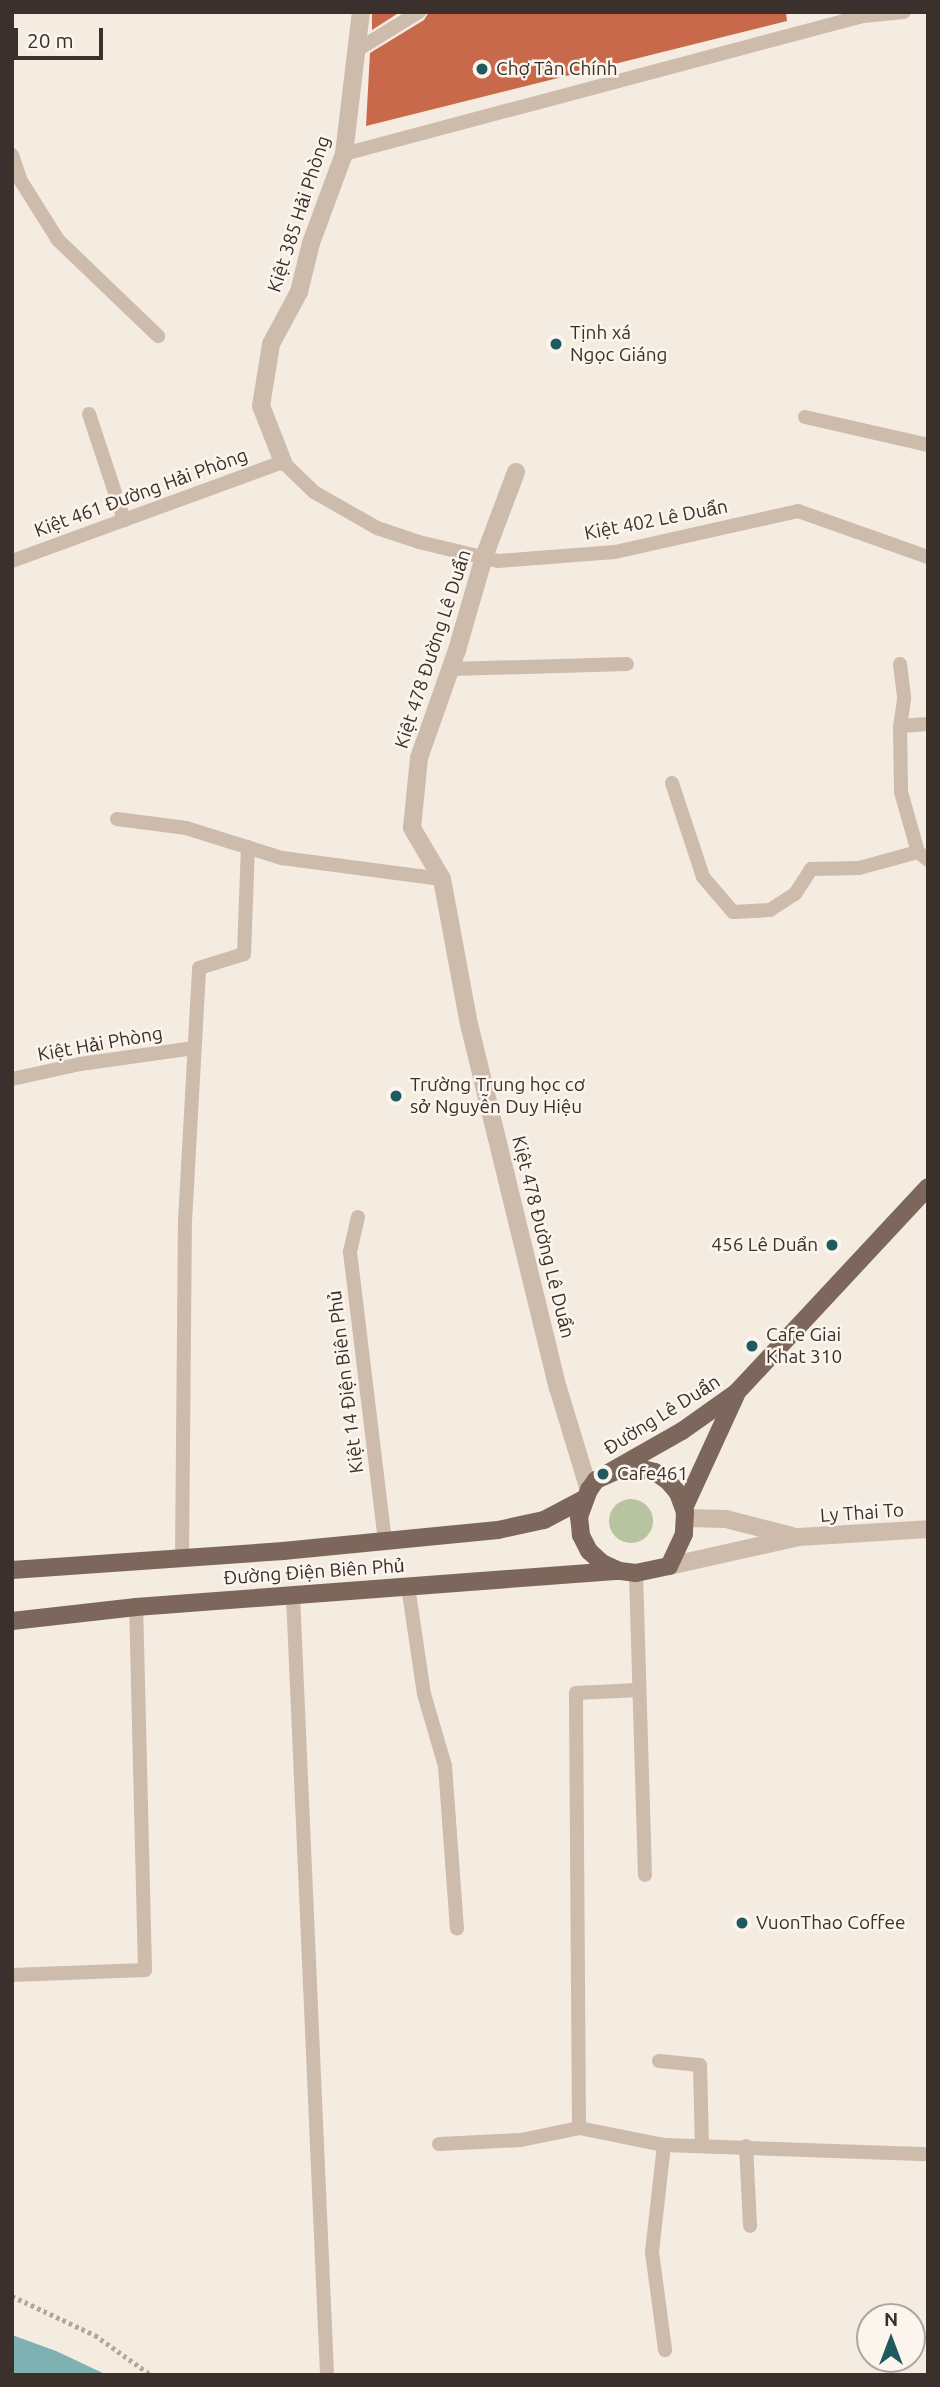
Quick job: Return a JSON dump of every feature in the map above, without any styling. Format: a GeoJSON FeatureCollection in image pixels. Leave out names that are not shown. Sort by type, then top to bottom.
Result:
{"type":"FeatureCollection","features":[{"type":"Feature","properties":{"kind":"main road","name":"Đường Lê Duẩn"},"geometry":{"type":"LineString","coordinates":[[608,1473],[682,1431],[737,1392],[928,1187]]}},
{"type":"Feature","properties":{"kind":"main road","name":"Đường Lê Duẩn"},"geometry":{"type":"LineString","coordinates":[[685,1513],[737,1392]]}},
{"type":"Feature","properties":{"kind":"main road"},"geometry":{"type":"LineString","coordinates":[[631,1468],[655,1472],[668,1481],[685,1513],[684,1534],[675,1559],[668,1566],[628,1572],[596,1557],[581,1535],[579,1517],[586,1495],[596,1480],[608,1473],[631,1468]]}},
{"type":"Feature","properties":{"kind":"main road","name":"Đường Điện Biên Phủ"},"geometry":{"type":"LineString","coordinates":[[12,1570],[182,1559],[498,1530],[544,1520],[586,1495]]}},
{"type":"Feature","properties":{"kind":"main road","name":"Đường Điện Biên Phủ"},"geometry":{"type":"LineString","coordinates":[[12,1621],[136,1606],[628,1572]]}},
{"type":"Feature","properties":{"kind":"street","name":"Kiệt 385 Hải Phòng"},"geometry":{"type":"LineString","coordinates":[[283,462],[261,406],[271,344],[299,292],[311,243],[344,154],[361,12]]}},
{"type":"Feature","properties":{"kind":"street","name":"Kiệt 478 Đường Lê Duẩn"},"geometry":{"type":"LineString","coordinates":[[516,472],[484,557],[450,669],[418,758],[412,828],[442,879],[472,1038],[586,1495]]}},
{"type":"Feature","properties":{"kind":"street"},"geometry":{"type":"LineString","coordinates":[[685,1513],[726,1519],[799,1537]]}},
{"type":"Feature","properties":{"kind":"street","name":"Ly Thai To"},"geometry":{"type":"LineString","coordinates":[[799,1537],[928,1530]]}},
{"type":"Feature","properties":{"kind":"street"},"geometry":{"type":"LineString","coordinates":[[668,1566],[799,1537]]}},
{"type":"Feature","properties":{"kind":"lane"},"geometry":{"type":"LineString","coordinates":[[357,50],[419,12]]}},
{"type":"Feature","properties":{"kind":"lane"},"geometry":{"type":"LineString","coordinates":[[344,154],[863,16],[904,12]]}},
{"type":"Feature","properties":{"kind":"lane"},"geometry":{"type":"LineString","coordinates":[[12,155],[21,181],[58,240],[158,335]]}},
{"type":"Feature","properties":{"kind":"lane"},"geometry":{"type":"LineString","coordinates":[[89,414],[124,520]]}},
{"type":"Feature","properties":{"kind":"lane"},"geometry":{"type":"LineString","coordinates":[[804,417],[928,445]]}},
{"type":"Feature","properties":{"kind":"lane","name":"Kiệt 461 Đường Hải Phòng"},"geometry":{"type":"LineString","coordinates":[[12,561],[283,462]]}},
{"type":"Feature","properties":{"kind":"lane","name":"Kiệt 402 Lê Duẩn"},"geometry":{"type":"LineString","coordinates":[[283,462],[314,492],[377,528],[419,542],[499,561],[615,552],[798,511],[928,557]]}},
{"type":"Feature","properties":{"kind":"lane"},"geometry":{"type":"LineString","coordinates":[[450,669],[627,664]]}},
{"type":"Feature","properties":{"kind":"lane"},"geometry":{"type":"LineString","coordinates":[[672,783],[703,877],[733,912],[770,910],[795,894],[811,869],[859,867],[923,856],[901,792],[900,726],[904,699],[900,664]]}},
{"type":"Feature","properties":{"kind":"lane"},"geometry":{"type":"LineString","coordinates":[[900,726],[928,724]]}},
{"type":"Feature","properties":{"kind":"lane"},"geometry":{"type":"LineString","coordinates":[[117,820],[186,828],[282,858],[442,879]]}},
{"type":"Feature","properties":{"kind":"lane"},"geometry":{"type":"LineString","coordinates":[[182,1559],[185,1221],[199,968],[244,954],[248,847]]}},
{"type":"Feature","properties":{"kind":"lane","name":"Kiệt Hải Phòng"},"geometry":{"type":"LineString","coordinates":[[12,1079],[80,1064],[194,1048]]}},
{"type":"Feature","properties":{"kind":"lane","name":"Kiệt 14 Điện Biên Phủ"},"geometry":{"type":"LineString","coordinates":[[358,1217],[351,1252],[385,1542]]}},
{"type":"Feature","properties":{"kind":"lane"},"geometry":{"type":"LineString","coordinates":[[628,1572],[638,1690],[645,1875]]}},
{"type":"Feature","properties":{"kind":"lane"},"geometry":{"type":"LineString","coordinates":[[408,1586],[424,1694],[445,1766],[457,1929]]}},
{"type":"Feature","properties":{"kind":"lane"},"geometry":{"type":"LineString","coordinates":[[293,1595],[327,2375]]}},
{"type":"Feature","properties":{"kind":"lane"},"geometry":{"type":"LineString","coordinates":[[12,1975],[145,1970],[136,1606]]}},
{"type":"Feature","properties":{"kind":"lane"},"geometry":{"type":"LineString","coordinates":[[579,2128],[576,1693],[638,1690]]}},
{"type":"Feature","properties":{"kind":"lane"},"geometry":{"type":"LineString","coordinates":[[659,2061],[700,2065],[702,2146]]}},
{"type":"Feature","properties":{"kind":"lane"},"geometry":{"type":"LineString","coordinates":[[439,2144],[522,2140],[579,2128],[664,2144],[928,2154]]}},
{"type":"Feature","properties":{"kind":"lane"},"geometry":{"type":"LineString","coordinates":[[664,2144],[652,2252],[665,2350]]}},
{"type":"Feature","properties":{"kind":"lane"},"geometry":{"type":"LineString","coordinates":[[746,2147],[750,2226]]}},
{"type":"Feature","properties":{"kind":"path"},"geometry":{"type":"LineString","coordinates":[[12,2296],[95,2335],[151,2375]]}},
{"type":"Feature","properties":{"kind":"green space"},"geometry":{"type":"Polygon","coordinates":[[[631,1499],[647,1505],[653,1521],[647,1537],[631,1543],[615,1537],[609,1521],[615,1505],[631,1499]]]}},
{"type":"Feature","properties":{"kind":"water"},"geometry":{"type":"Polygon","coordinates":[[[12,2335],[56,2351],[107,2375],[12,2375],[12,2335]]]}},
{"type":"Feature","properties":{"kind":"building"},"geometry":{"type":"Polygon","coordinates":[[[372,12],[400,12],[372,30],[372,12]]]}},
{"type":"Feature","properties":{"kind":"building","name":"Chợ Tân Chính"},"geometry":{"type":"Polygon","coordinates":[[[429,12],[786,12],[787,21],[366,126],[370,53],[424,20],[429,12]]]}},
{"type":"Feature","properties":{"kind":"place","name":"Chợ Tân Chính"},"geometry":{"type":"Point","coordinates":[482,69]}},
{"type":"Feature","properties":{"kind":"place","name":"Tịnh xá Ngọc Giáng"},"geometry":{"type":"Point","coordinates":[556,344]}},
{"type":"Feature","properties":{"kind":"place","name":"Trường Trung học cơ sở Nguyễn Duy Hiệu"},"geometry":{"type":"Point","coordinates":[396,1096]}},
{"type":"Feature","properties":{"kind":"place","name":"456 Lê Duẩn"},"geometry":{"type":"Point","coordinates":[832,1245]}},
{"type":"Feature","properties":{"kind":"place","name":"Cafe Giai Khat 310"},"geometry":{"type":"Point","coordinates":[752,1346]}},
{"type":"Feature","properties":{"kind":"place","name":"Cafe461"},"geometry":{"type":"Point","coordinates":[603,1474]}},
{"type":"Feature","properties":{"kind":"place","name":"VuonThao Coffee"},"geometry":{"type":"Point","coordinates":[742,1923]}}]}
